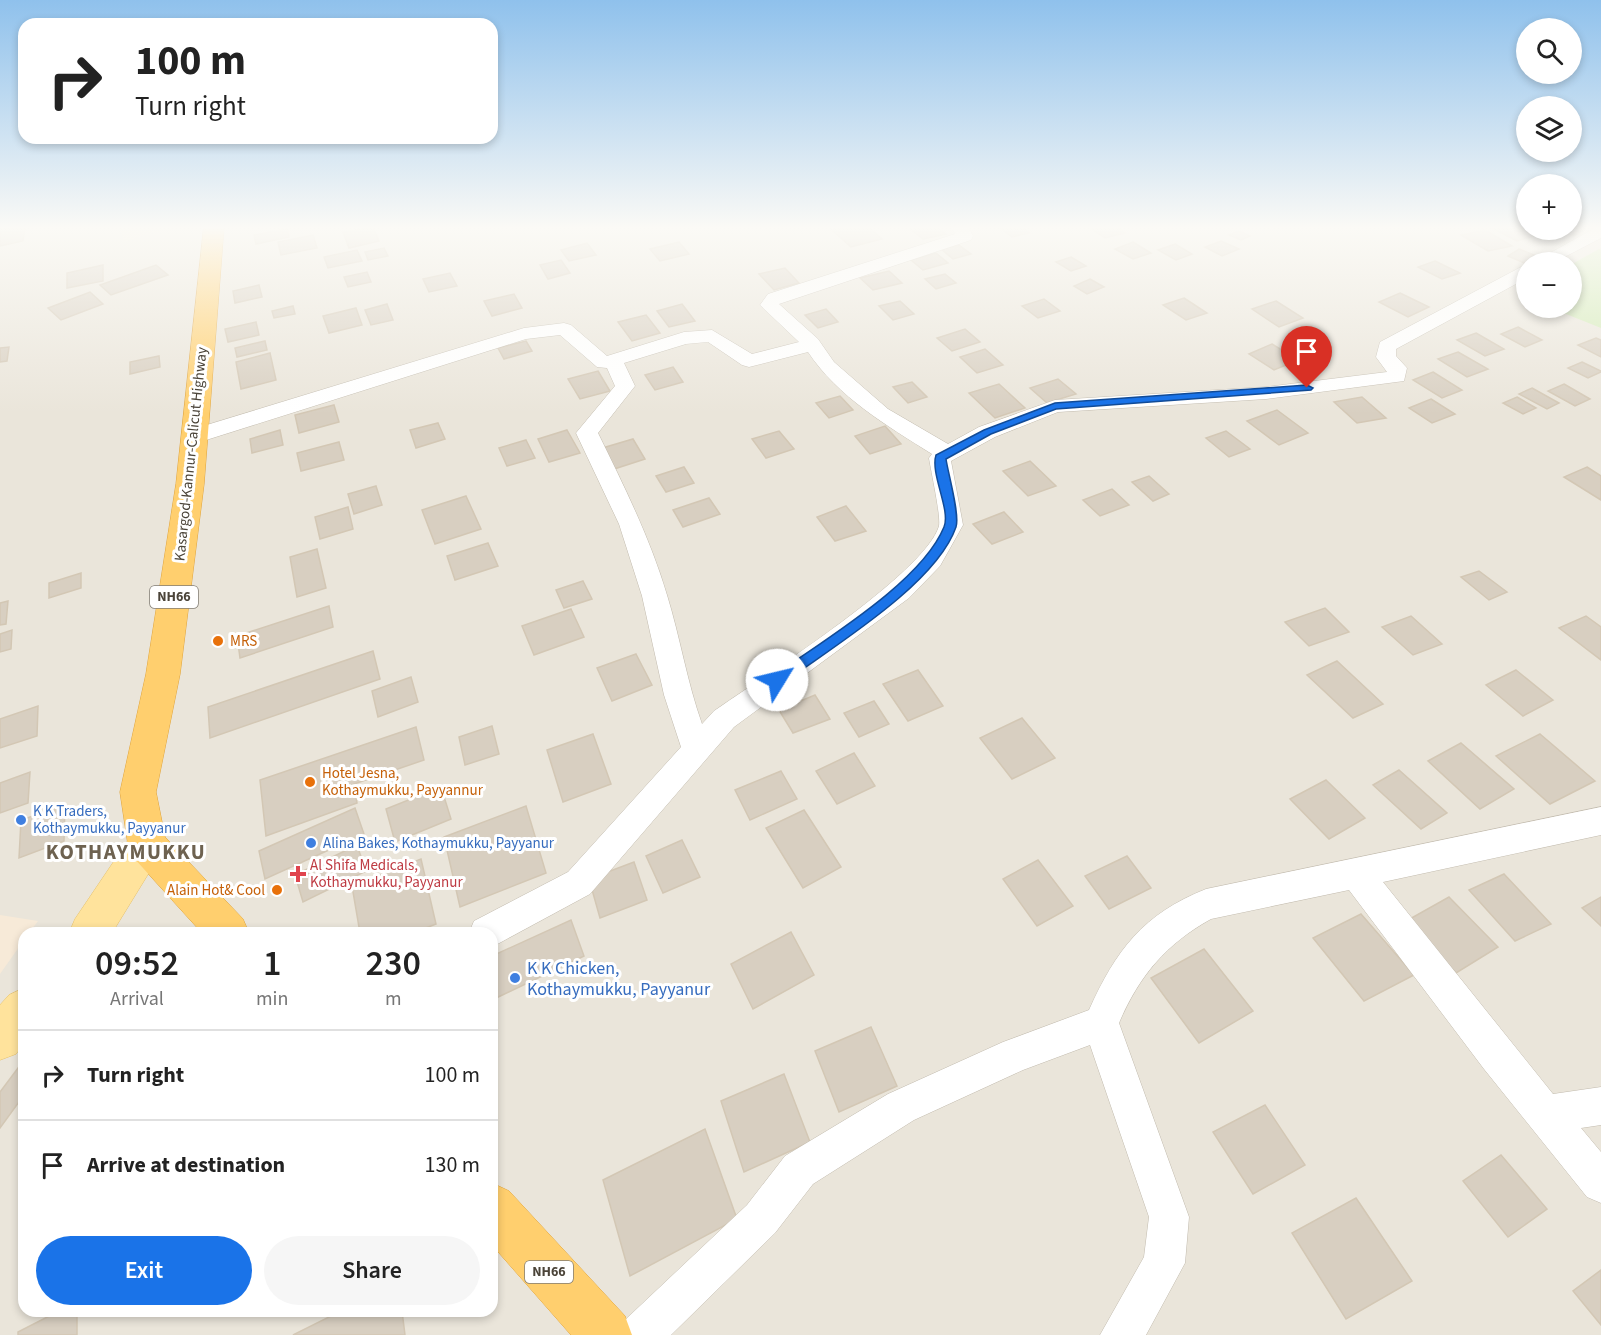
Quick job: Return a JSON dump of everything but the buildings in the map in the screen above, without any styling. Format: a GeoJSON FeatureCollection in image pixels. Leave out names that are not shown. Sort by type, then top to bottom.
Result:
{"type":"FeatureCollection","features":[{"type":"Feature","properties":{"kind":"highway","name":"Kasargod-Kannur-Calicut Highway"},"geometry":{"type":"LineString","coordinates":[[147,845],[138,792],[163,674],[195,436],[208,289]]}},
{"type":"Feature","properties":{"kind":"highway"},"geometry":{"type":"LineString","coordinates":[[147,845],[223,927]]}},
{"type":"Feature","properties":{"kind":"highway","name":"NH66"},"geometry":{"type":"LineString","coordinates":[[498,1216],[606,1335]]}},
{"type":"Feature","properties":{"kind":"main road"},"geometry":{"type":"LineString","coordinates":[[93,927],[147,845]]}},
{"type":"Feature","properties":{"kind":"main road"},"geometry":{"type":"LineString","coordinates":[[0,1038],[18,1017]]}},
{"type":"Feature","properties":{"kind":"street"},"geometry":{"type":"LineString","coordinates":[[801,289],[774,298],[769,305],[812,345],[827,366],[881,413],[948,454]]}},
{"type":"Feature","properties":{"kind":"street"},"geometry":{"type":"LineString","coordinates":[[497,927],[579,883],[724,719],[900,591],[932,560],[951,525],[940,458],[987,432],[1055,406],[1266,393],[1397,378],[1397,368],[1386,357],[1387,346],[1493,289]]}},
{"type":"Feature","properties":{"kind":"street"},"geometry":{"type":"LineString","coordinates":[[195,436],[524,334],[564,329],[604,363],[684,338],[712,336],[749,361],[812,345]]}},
{"type":"Feature","properties":{"kind":"street"},"geometry":{"type":"LineString","coordinates":[[613,360],[625,386],[587,433],[634,535],[655,596],[678,695],[697,750]]}},
{"type":"Feature","properties":{"kind":"street"},"geometry":{"type":"LineString","coordinates":[[1122,1335],[1164,1263],[1169,1217],[1128,1106],[1101,1023],[1120,978],[1149,940],[1174,921],[1206,905],[1601,821]]}},
{"type":"Feature","properties":{"kind":"street"},"geometry":{"type":"LineString","coordinates":[[1356,873],[1497,1056],[1547,1114],[1601,1183]]}},
{"type":"Feature","properties":{"kind":"street"},"geometry":{"type":"LineString","coordinates":[[640,1335],[761,1220],[799,1170],[901,1107],[1016,1055],[1101,1023]]}},
{"type":"Feature","properties":{"kind":"street"},"geometry":{"type":"LineString","coordinates":[[1547,1114],[1601,1106]]}},
{"type":"Feature","properties":{"kind":"shaded area"},"geometry":{"type":"Polygon","coordinates":[[[0,289],[1516,289],[1516,318],[1582,318],[1582,289],[1601,289],[1601,1335],[0,1335],[0,289]]]}},
{"type":"Feature","properties":{"kind":"shaded area"},"geometry":{"type":"Polygon","coordinates":[[[0,915],[38,921],[34,927],[18,927],[18,948],[0,974],[0,915]]]}},
{"type":"Feature","properties":{"kind":"green space"},"geometry":{"type":"Polygon","coordinates":[[[1582,289],[1601,289],[1601,328],[1576,318],[1582,318],[1582,289]]]}},
{"type":"Feature","properties":{"kind":"place","name":"MRS"},"geometry":{"type":"Point","coordinates":[218,641]}},
{"type":"Feature","properties":{"kind":"place","name":"Hotel Jesna, Kothaymukku, Payyannur"},"geometry":{"type":"Point","coordinates":[310,782]}},
{"type":"Feature","properties":{"kind":"place","name":"K K Traders, Kothaymukku, Payyanur"},"geometry":{"type":"Point","coordinates":[21,820]}},
{"type":"Feature","properties":{"kind":"place","name":"Alina Bakes, Kothaymukku, Payyanur"},"geometry":{"type":"Point","coordinates":[311,843]}},
{"type":"Feature","properties":{"kind":"place","name":"Al Shifa Medicals, Kothaymukku, Payyanur"},"geometry":{"type":"Point","coordinates":[298,874]}},
{"type":"Feature","properties":{"kind":"place","name":"Alain Hot& Cool"},"geometry":{"type":"Point","coordinates":[277,890]}},
{"type":"Feature","properties":{"kind":"place","name":"K K Chicken, Kothaymukku, Payyanur"},"geometry":{"type":"Point","coordinates":[515,978]}},
{"type":"Feature","properties":{"kind":"district","name":"KOTHAYMUKKU"},"geometry":{"type":"Point","coordinates":[126,852]}},
{"type":"Feature","properties":{"kind":"route"},"geometry":{"type":"LineString","coordinates":[[777,680],[900,591],[932,560],[951,525],[940,458],[987,432],[1055,406],[1266,393],[1307,388]]}}]}
